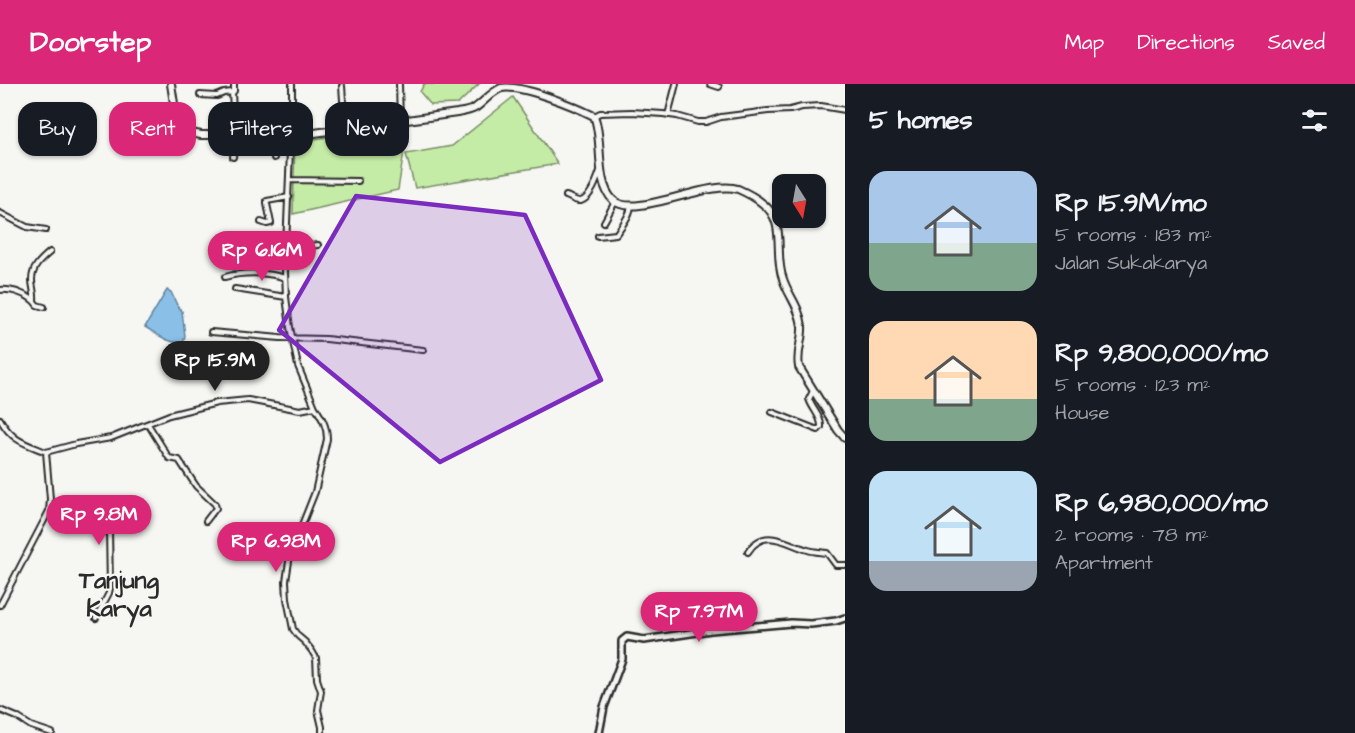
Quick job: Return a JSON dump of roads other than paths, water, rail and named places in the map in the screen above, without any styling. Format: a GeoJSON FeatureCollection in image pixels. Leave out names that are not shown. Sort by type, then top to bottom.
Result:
{"type":"FeatureCollection","features":[{"type":"Feature","properties":{"kind":"main road"},"geometry":{"type":"LineString","coordinates":[[171,84],[175,110],[181,122],[191,133],[208,135]]}},
{"type":"Feature","properties":{"kind":"main road"},"geometry":{"type":"LineString","coordinates":[[409,120],[471,110],[501,88],[519,86],[594,116],[601,167],[608,192],[615,202],[631,206],[717,188],[732,188],[751,195],[772,212],[778,223],[782,276],[798,307],[802,326],[798,362],[801,370],[845,438]]}},
{"type":"Feature","properties":{"kind":"street"},"geometry":{"type":"LineString","coordinates":[[232,102],[234,84]]}},
{"type":"Feature","properties":{"kind":"street"},"geometry":{"type":"LineString","coordinates":[[292,84],[292,102]]}},
{"type":"Feature","properties":{"kind":"street"},"geometry":{"type":"LineString","coordinates":[[399,84],[399,102]]}},
{"type":"Feature","properties":{"kind":"street"},"geometry":{"type":"LineString","coordinates":[[668,115],[676,84]]}},
{"type":"Feature","properties":{"kind":"street"},"geometry":{"type":"LineString","coordinates":[[710,84],[719,87]]}},
{"type":"Feature","properties":{"kind":"street"},"geometry":{"type":"LineString","coordinates":[[342,86],[343,102]]}},
{"type":"Feature","properties":{"kind":"street"},"geometry":{"type":"LineString","coordinates":[[200,95],[217,96],[232,93]]}},
{"type":"Feature","properties":{"kind":"street"},"geometry":{"type":"LineString","coordinates":[[594,116],[600,113],[632,112],[677,116],[698,123],[721,117],[768,111],[790,111],[802,107],[821,106],[845,110]]}},
{"type":"Feature","properties":{"kind":"street"},"geometry":{"type":"LineString","coordinates":[[289,156],[286,297],[298,366],[315,407],[324,420],[327,439],[315,492],[290,555],[286,581],[293,628],[316,658],[317,679],[321,691],[318,710],[321,733]]}},
{"type":"Feature","properties":{"kind":"street"},"geometry":{"type":"LineString","coordinates":[[566,196],[577,201],[585,198],[595,187],[601,167]]}},
{"type":"Feature","properties":{"kind":"street"},"geometry":{"type":"LineString","coordinates":[[289,180],[358,181]]}},
{"type":"Feature","properties":{"kind":"street"},"geometry":{"type":"LineString","coordinates":[[261,222],[271,223],[267,201],[289,197]]}},
{"type":"Feature","properties":{"kind":"street"},"geometry":{"type":"LineString","coordinates":[[604,222],[615,202]]}},
{"type":"Feature","properties":{"kind":"street"},"geometry":{"type":"LineString","coordinates":[[598,237],[616,234],[631,210],[631,206]]}},
{"type":"Feature","properties":{"kind":"street"},"geometry":{"type":"LineString","coordinates":[[0,213],[29,228],[46,230]]}},
{"type":"Feature","properties":{"kind":"street"},"geometry":{"type":"LineString","coordinates":[[286,249],[318,246]]}},
{"type":"Feature","properties":{"kind":"street"},"geometry":{"type":"LineString","coordinates":[[34,300],[32,280],[34,272],[40,261],[50,252]]}},
{"type":"Feature","properties":{"kind":"street"},"geometry":{"type":"LineString","coordinates":[[225,277],[259,273],[285,278]]}},
{"type":"Feature","properties":{"kind":"street"},"geometry":{"type":"LineString","coordinates":[[235,289],[286,297]]}},
{"type":"Feature","properties":{"kind":"street"},"geometry":{"type":"LineString","coordinates":[[0,290],[10,290],[44,307]]}},
{"type":"Feature","properties":{"kind":"street"},"geometry":{"type":"LineString","coordinates":[[211,332],[326,339],[423,350]]}},
{"type":"Feature","properties":{"kind":"street"},"geometry":{"type":"LineString","coordinates":[[772,412],[818,429],[821,427],[821,421],[808,399],[814,390]]}},
{"type":"Feature","properties":{"kind":"street"},"geometry":{"type":"LineString","coordinates":[[0,419],[14,438],[46,452],[111,438],[179,412],[210,404],[258,401],[300,410],[315,407]]}},
{"type":"Feature","properties":{"kind":"street"},"geometry":{"type":"LineString","coordinates":[[148,424],[169,458],[179,460],[196,486],[215,504],[216,508],[206,521]]}},
{"type":"Feature","properties":{"kind":"street"},"geometry":{"type":"LineString","coordinates":[[0,605],[49,511],[46,452]]}},
{"type":"Feature","properties":{"kind":"street"},"geometry":{"type":"LineString","coordinates":[[49,511],[63,514],[84,513],[90,519],[102,519],[108,527],[110,591],[96,618]]}},
{"type":"Feature","properties":{"kind":"street"},"geometry":{"type":"LineString","coordinates":[[748,552],[754,545],[765,539],[782,539],[810,551],[827,554],[836,565],[845,565]]}},
{"type":"Feature","properties":{"kind":"street"},"geometry":{"type":"LineString","coordinates":[[599,733],[604,707],[622,659],[624,639],[631,637],[644,640],[704,630],[791,623],[811,624],[845,618]]}},
{"type":"Feature","properties":{"kind":"street"},"geometry":{"type":"LineString","coordinates":[[0,710],[31,726],[52,733]]}},
{"type":"Feature","properties":{"kind":"water"},"geometry":{"type":"Polygon","coordinates":[[[243,258],[260,258],[259,273],[234,274],[232,262],[243,258]]]}},
{"type":"Feature","properties":{"kind":"water"},"geometry":{"type":"Polygon","coordinates":[[[167,290],[171,292],[182,311],[185,336],[183,343],[168,340],[145,327],[167,290]]]}},
{"type":"Feature","properties":{"kind":"district","name":"Tanjung Karya"},"geometry":{"type":"Point","coordinates":[119,594]}}]}
